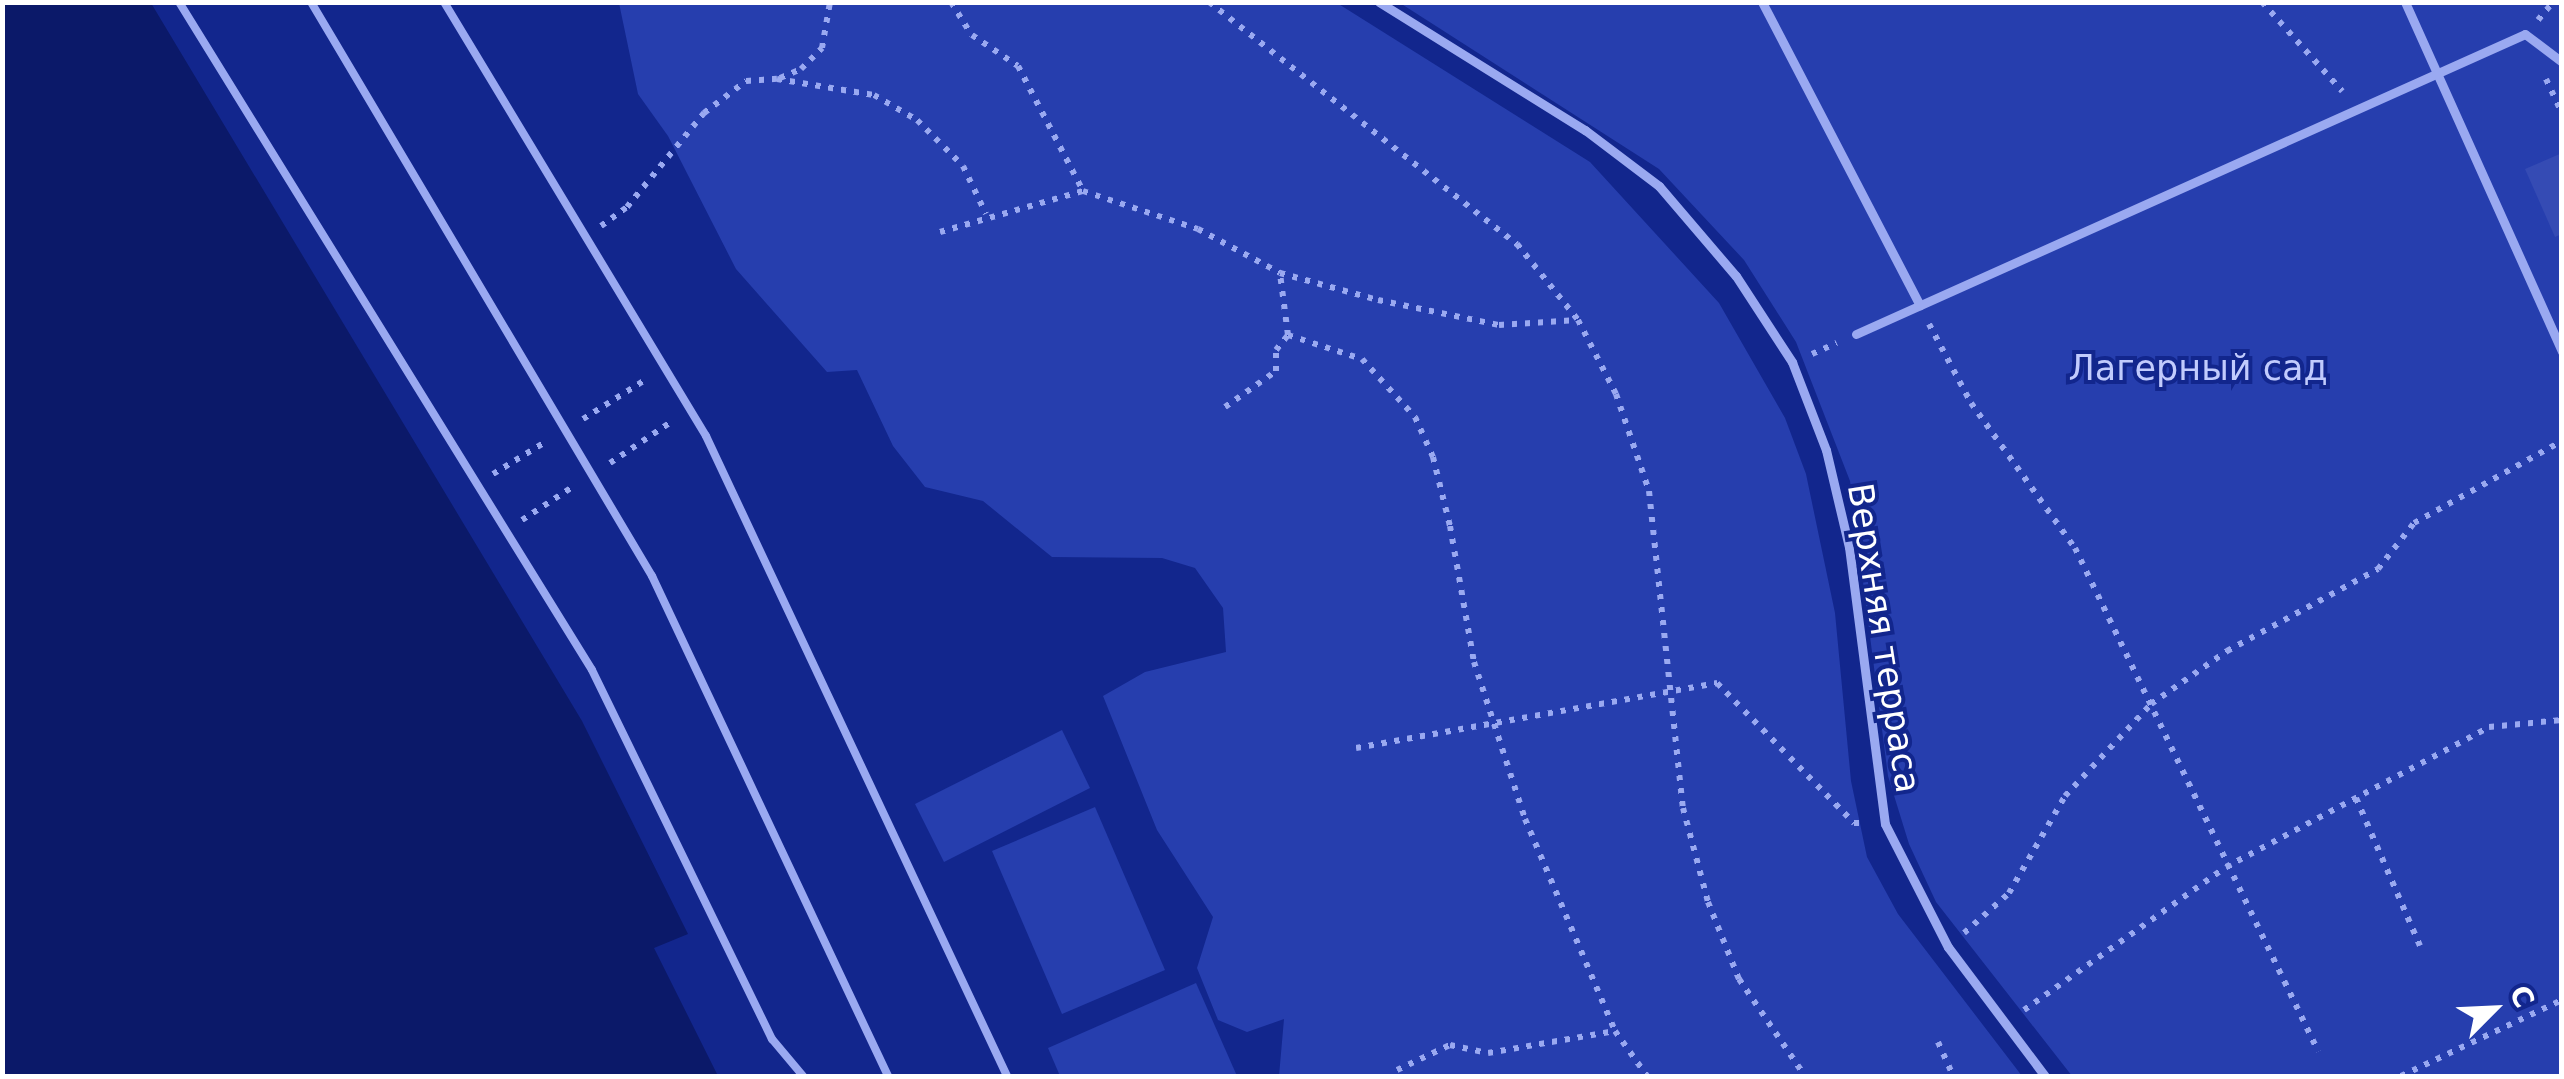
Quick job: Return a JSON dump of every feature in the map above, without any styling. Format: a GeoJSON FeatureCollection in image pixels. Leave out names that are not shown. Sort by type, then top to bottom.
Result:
{"type":"FeatureCollection","features":[{"type":"Feature","properties":{"kind":"street","name":"Верхняя терраса"},"geometry":{"type":"LineString","coordinates":[[1380,2],[1584,130],[1660,186],[1736,276],[1792,362],[1826,450],[1849,547],[1885,824],[1948,946],[2008,1021],[2044,1076]]}},
{"type":"Feature","properties":{"kind":"street"},"geometry":{"type":"LineString","coordinates":[[1762,2],[1920,305]]}},
{"type":"Feature","properties":{"kind":"street"},"geometry":{"type":"LineString","coordinates":[[2405,2],[2562,351]]}},
{"type":"Feature","properties":{"kind":"street"},"geometry":{"type":"LineString","coordinates":[[1856,334],[2526,34],[2562,62]]}},
{"type":"Feature","properties":{"kind":"lane"},"geometry":{"type":"LineString","coordinates":[[179,2],[592,670],[772,1039],[804,1076]]}},
{"type":"Feature","properties":{"kind":"lane"},"geometry":{"type":"LineString","coordinates":[[311,2],[652,576],[888,1076]]}},
{"type":"Feature","properties":{"kind":"lane"},"geometry":{"type":"LineString","coordinates":[[444,2],[706,436],[1006,1076]]}},
{"type":"Feature","properties":{"kind":"path"},"geometry":{"type":"LineString","coordinates":[[777,79],[801,69],[822,48],[830,2]]}},
{"type":"Feature","properties":{"kind":"path"},"geometry":{"type":"LineString","coordinates":[[951,2],[972,35],[1018,66],[1082,191]]}},
{"type":"Feature","properties":{"kind":"path"},"geometry":{"type":"LineString","coordinates":[[1209,2],[1516,244],[1578,320],[1616,394],[1649,491],[1683,808],[1708,902],[1740,980],[1805,1076]]}},
{"type":"Feature","properties":{"kind":"path"},"geometry":{"type":"LineString","coordinates":[[2262,2],[2358,109]]}},
{"type":"Feature","properties":{"kind":"path"},"geometry":{"type":"LineString","coordinates":[[586,237],[627,206],[704,113],[746,82],[777,79],[874,95],[917,120],[963,166],[986,214]]}},
{"type":"Feature","properties":{"kind":"path"},"geometry":{"type":"LineString","coordinates":[[940,232],[986,214],[1082,191],[1198,229],[1280,273],[1499,325],[1578,320]]}},
{"type":"Feature","properties":{"kind":"path"},"geometry":{"type":"LineString","coordinates":[[1225,407],[1276,371],[1276,350],[1288,334],[1280,273]]}},
{"type":"Feature","properties":{"kind":"path"},"geometry":{"type":"LineString","coordinates":[[1920,305],[1970,403],[2075,548],[2318,1051]]}},
{"type":"Feature","properties":{"kind":"path"},"geometry":{"type":"LineString","coordinates":[[1288,334],[1362,360],[1414,418],[1433,457],[1474,662],[1525,819],[1615,1031],[1646,1076]]}},
{"type":"Feature","properties":{"kind":"path"},"geometry":{"type":"LineString","coordinates":[[1792,362],[1856,334]]}},
{"type":"Feature","properties":{"kind":"path"},"geometry":{"type":"LineString","coordinates":[[1948,946],[2009,893],[2065,796],[2151,704],[2226,652],[2378,569],[2414,523],[2562,442]]}},
{"type":"Feature","properties":{"kind":"path"},"geometry":{"type":"LineString","coordinates":[[1356,748],[1717,683],[1854,823],[1885,824]]}},
{"type":"Feature","properties":{"kind":"path"},"geometry":{"type":"LineString","coordinates":[[2008,1021],[2226,867],[2488,727],[2562,720]]}},
{"type":"Feature","properties":{"kind":"path"},"geometry":{"type":"LineString","coordinates":[[2356,798],[2420,946]]}},
{"type":"Feature","properties":{"kind":"path"},"geometry":{"type":"LineString","coordinates":[[2401,1076],[2562,1000]]}},
{"type":"Feature","properties":{"kind":"path"},"geometry":{"type":"LineString","coordinates":[[1396,1070],[1450,1045],[1488,1053],[1615,1031]]}},
{"type":"Feature","properties":{"kind":"path"},"geometry":{"type":"LineString","coordinates":[[1938,1042],[1954,1076]]}},
{"type":"Feature","properties":{"kind":"green space"},"geometry":{"type":"Polygon","coordinates":[[[619,3],[1337,3],[1590,162],[1719,303],[1785,418],[1806,474],[1835,613],[1851,781],[1867,857],[1898,914],[2022,1076],[1279,1076],[1284,1019],[1247,1032],[1218,1020],[1197,968],[1213,917],[1157,830],[1103,696],[1145,672],[1226,652],[1223,608],[1195,568],[1162,558],[1052,557],[983,501],[925,487],[893,446],[857,370],[827,372],[736,269],[668,136],[638,94],[619,3]]]}},
{"type":"Feature","properties":{"kind":"green space","name":"Лагерный сад"},"geometry":{"type":"Polygon","coordinates":[[[1400,3],[2561,3],[2561,1076],[2072,1076],[1936,902],[1909,844],[1888,776],[1850,481],[1796,342],[1744,260],[1659,169],[1400,3]]]}},
{"type":"Feature","properties":{"kind":"green space"},"geometry":{"type":"Polygon","coordinates":[[[1062,730],[1090,788],[944,862],[915,804],[1062,730]]]}},
{"type":"Feature","properties":{"kind":"green space"},"geometry":{"type":"Polygon","coordinates":[[[1095,807],[1165,970],[1062,1014],[992,851],[1095,807]]]}},
{"type":"Feature","properties":{"kind":"green space"},"geometry":{"type":"Polygon","coordinates":[[[1196,983],[1237,1076],[1060,1076],[1048,1048],[1196,983]]]}},
{"type":"Feature","properties":{"kind":"shaded area"},"geometry":{"type":"Polygon","coordinates":[[[3,2],[151,3],[582,721],[688,934],[654,948],[718,1076],[3,1076],[3,2]]]}},
{"type":"Feature","properties":{"kind":"building"},"geometry":{"type":"Polygon","coordinates":[[[2562,153],[2562,234],[2555,237],[2525,169],[2562,153]]]}}]}
